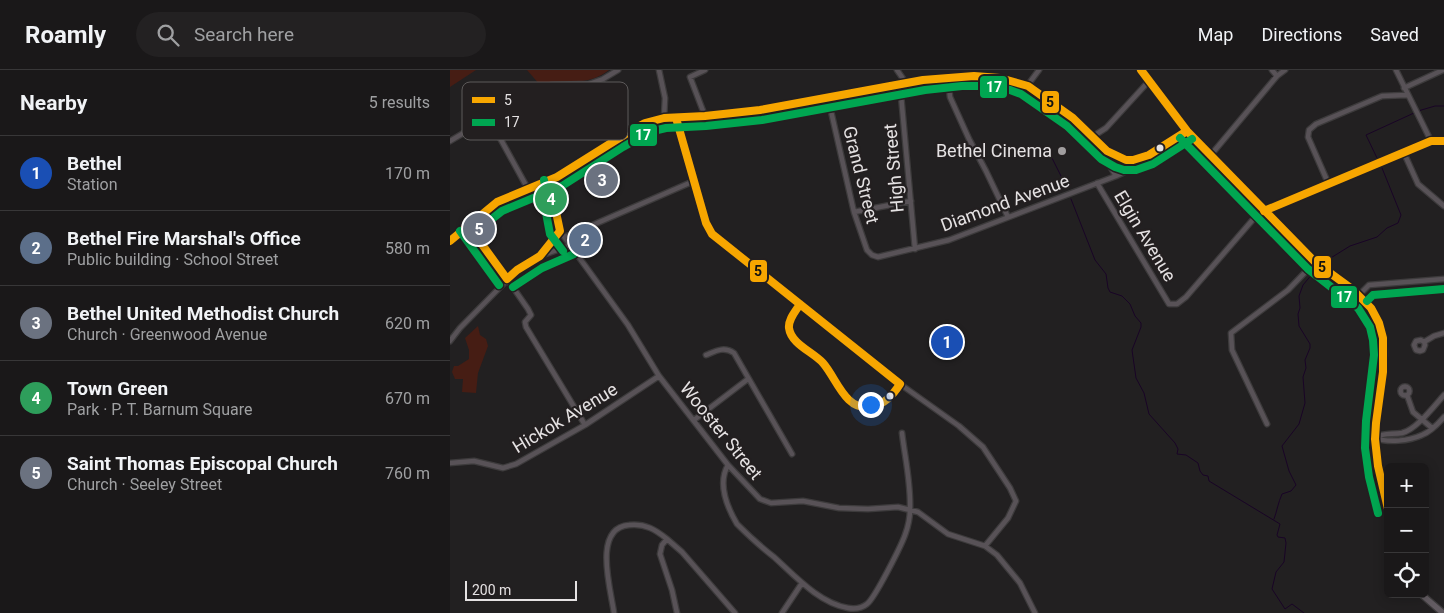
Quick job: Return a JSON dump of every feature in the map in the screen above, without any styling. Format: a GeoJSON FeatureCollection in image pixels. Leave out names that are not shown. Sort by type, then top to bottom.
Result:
{"type":"FeatureCollection","features":[{"type":"Feature","properties":{"kind":"main road"},"geometry":{"type":"LineString","coordinates":[[1141,70],[1187,131],[1210,156],[1318,265],[1360,294],[1375,313],[1380,323],[1385,346],[1375,438],[1378,468],[1388,508]]}},
{"type":"Feature","properties":{"kind":"main road"},"geometry":{"type":"LineString","coordinates":[[628,133],[644,123],[664,118],[760,110],[903,83],[948,77],[1006,78],[1027,86],[1061,109],[1103,148],[1119,158],[1127,160],[1141,158],[1187,131]]}},
{"type":"Feature","properties":{"kind":"main road"},"geometry":{"type":"LineString","coordinates":[[450,241],[497,202],[554,179],[616,140]]}},
{"type":"Feature","properties":{"kind":"main road"},"geometry":{"type":"LineString","coordinates":[[1426,598],[1443,613]]}},
{"type":"Feature","properties":{"kind":"street"},"geometry":{"type":"LineString","coordinates":[[595,82],[618,70]]}},
{"type":"Feature","properties":{"kind":"street"},"geometry":{"type":"LineString","coordinates":[[659,70],[665,98],[664,118]]}},
{"type":"Feature","properties":{"kind":"street"},"geometry":{"type":"LineString","coordinates":[[705,70],[690,77],[705,116]]}},
{"type":"Feature","properties":{"kind":"street"},"geometry":{"type":"LineString","coordinates":[[897,70],[903,83]]}},
{"type":"Feature","properties":{"kind":"street"},"geometry":{"type":"LineString","coordinates":[[1027,86],[1039,70]]}},
{"type":"Feature","properties":{"kind":"street"},"geometry":{"type":"LineString","coordinates":[[1272,70],[1277,76]]}},
{"type":"Feature","properties":{"kind":"street"},"geometry":{"type":"LineString","coordinates":[[1210,156],[1277,76],[1285,70]]}},
{"type":"Feature","properties":{"kind":"street"},"geometry":{"type":"LineString","coordinates":[[1396,70],[1431,141]]}},
{"type":"Feature","properties":{"kind":"street"},"geometry":{"type":"LineString","coordinates":[[1404,88],[1443,70]]}},
{"type":"Feature","properties":{"kind":"street"},"geometry":{"type":"LineString","coordinates":[[948,77],[950,97],[1008,217]]}},
{"type":"Feature","properties":{"kind":"street"},"geometry":{"type":"LineString","coordinates":[[1116,176],[1092,137],[1106,128],[1149,81]]}},
{"type":"Feature","properties":{"kind":"street","name":"High Street"},"geometry":{"type":"LineString","coordinates":[[903,83],[915,249]]}},
{"type":"Feature","properties":{"kind":"street"},"geometry":{"type":"LineString","coordinates":[[1329,185],[1308,137],[1309,130],[1316,124],[1375,99],[1388,95],[1407,95]]}},
{"type":"Feature","properties":{"kind":"street","name":"Grand Street"},"geometry":{"type":"LineString","coordinates":[[828,98],[854,212],[867,250],[872,256]]}},
{"type":"Feature","properties":{"kind":"street"},"geometry":{"type":"LineString","coordinates":[[676,118],[706,223],[712,234],[722,244],[900,384],[959,426],[982,446],[1010,488],[1016,501],[1008,518],[984,546]]}},
{"type":"Feature","properties":{"kind":"street"},"geometry":{"type":"LineString","coordinates":[[450,142],[462,135]]}},
{"type":"Feature","properties":{"kind":"street"},"geometry":{"type":"LineString","coordinates":[[501,140],[528,189]]}},
{"type":"Feature","properties":{"kind":"street"},"geometry":{"type":"LineString","coordinates":[[1264,211],[1431,141],[1444,141]]}},
{"type":"Feature","properties":{"kind":"street"},"geometry":{"type":"LineString","coordinates":[[1404,153],[1418,184],[1444,206]]}},
{"type":"Feature","properties":{"kind":"street","name":"Diamond Avenue"},"geometry":{"type":"LineString","coordinates":[[872,256],[878,257],[949,240],[1116,176],[1133,168],[1141,158]]}},
{"type":"Feature","properties":{"kind":"street"},"geometry":{"type":"LineString","coordinates":[[540,256],[560,231],[556,212],[558,209],[554,179]]}},
{"type":"Feature","properties":{"kind":"street"},"geometry":{"type":"LineString","coordinates":[[565,237],[694,181]]}},
{"type":"Feature","properties":{"kind":"street","name":"Elgin Avenue"},"geometry":{"type":"LineString","coordinates":[[1097,183],[1169,304],[1177,304],[1186,297],[1256,216],[1264,211]]}},
{"type":"Feature","properties":{"kind":"street"},"geometry":{"type":"LineString","coordinates":[[538,185],[552,210],[556,212]]}},
{"type":"Feature","properties":{"kind":"street"},"geometry":{"type":"LineString","coordinates":[[854,212],[911,201]]}},
{"type":"Feature","properties":{"kind":"street"},"geometry":{"type":"LineString","coordinates":[[468,225],[530,312],[530,318],[525,322],[526,327],[585,425]]}},
{"type":"Feature","properties":{"kind":"street","name":"Wooster Street"},"geometry":{"type":"LineString","coordinates":[[560,231],[628,324],[659,376],[728,465],[754,495],[764,501],[803,502],[839,508],[898,507],[910,509],[926,516],[948,534],[984,546],[997,555],[1020,583],[1035,613]]}},
{"type":"Feature","properties":{"kind":"street"},"geometry":{"type":"LineString","coordinates":[[450,341],[460,328],[517,270],[540,256],[571,245]]}},
{"type":"Feature","properties":{"kind":"street"},"geometry":{"type":"LineString","coordinates":[[1267,424],[1232,350],[1232,333],[1318,265]]}},
{"type":"Feature","properties":{"kind":"street"},"geometry":{"type":"LineString","coordinates":[[1360,294],[1369,285],[1444,279]]}},
{"type":"Feature","properties":{"kind":"street"},"geometry":{"type":"LineString","coordinates":[[800,304],[791,319],[790,333],[828,369],[851,403],[862,408],[872,408],[891,398],[900,384]]}},
{"type":"Feature","properties":{"kind":"street"},"geometry":{"type":"LineString","coordinates":[[450,334],[460,328]]}},
{"type":"Feature","properties":{"kind":"street"},"geometry":{"type":"LineString","coordinates":[[1424,342],[1444,333]]}},
{"type":"Feature","properties":{"kind":"street"},"geometry":{"type":"LineString","coordinates":[[706,355],[717,350],[729,349],[734,353],[792,454]]}},
{"type":"Feature","properties":{"kind":"street","name":"Hickok Avenue"},"geometry":{"type":"LineString","coordinates":[[450,463],[474,461],[496,468],[509,466],[585,425],[659,376]]}},
{"type":"Feature","properties":{"kind":"street"},"geometry":{"type":"LineString","coordinates":[[694,420],[748,379]]}},
{"type":"Feature","properties":{"kind":"street"},"geometry":{"type":"LineString","coordinates":[[1375,438],[1381,434],[1404,432],[1414,426],[1444,395]]}},
{"type":"Feature","properties":{"kind":"street"},"geometry":{"type":"LineString","coordinates":[[1407,396],[1414,412],[1432,428]]}},
{"type":"Feature","properties":{"kind":"street"},"geometry":{"type":"LineString","coordinates":[[1375,438],[1382,440],[1408,439],[1423,435],[1444,417]]}},
{"type":"Feature","properties":{"kind":"street"},"geometry":{"type":"LineString","coordinates":[[728,465],[722,474],[723,487],[737,524],[802,583],[821,596],[838,604],[849,608],[859,608],[867,604],[875,593],[905,535],[910,509],[908,468],[902,433]]}},
{"type":"Feature","properties":{"kind":"street"},"geometry":{"type":"LineString","coordinates":[[614,613],[606,549],[611,536],[618,530],[626,525],[637,524],[655,528],[682,552],[735,613]]}},
{"type":"Feature","properties":{"kind":"street"},"geometry":{"type":"LineString","coordinates":[[667,540],[662,544],[660,554],[672,590],[677,613]]}},
{"type":"Feature","properties":{"kind":"street"},"geometry":{"type":"LineString","coordinates":[[782,613],[802,583]]}},
{"type":"Feature","properties":{"kind":"shaded area"},"geometry":{"type":"Polygon","coordinates":[[[450,70],[476,70],[450,87],[450,70]]]}},
{"type":"Feature","properties":{"kind":"shaded area"},"geometry":{"type":"Polygon","coordinates":[[[527,70],[609,70],[588,80],[537,82],[527,70]]]}},
{"type":"Feature","properties":{"kind":"shaded area"},"geometry":{"type":"Polygon","coordinates":[[[553,184],[555,209],[553,209],[542,189],[553,184]]]}},
{"type":"Feature","properties":{"kind":"shaded area"},"geometry":{"type":"Polygon","coordinates":[[[478,326],[480,335],[486,339],[488,346],[478,373],[476,393],[462,392],[463,379],[455,379],[452,372],[454,366],[458,366],[469,359],[469,350],[465,338],[478,326]]]}},
{"type":"Feature","properties":{"kind":"waterway"},"geometry":{"type":"LineString","coordinates":[[1418,111],[1435,106],[1444,106]]}},
{"type":"Feature","properties":{"kind":"waterway"},"geometry":{"type":"LineString","coordinates":[[1377,158],[1366,135],[1414,113]]}},
{"type":"Feature","properties":{"kind":"waterway"},"geometry":{"type":"LineString","coordinates":[[1048,150],[1067,188]]}},
{"type":"Feature","properties":{"kind":"waterway"},"geometry":{"type":"LineString","coordinates":[[1321,264],[1350,246],[1377,237],[1387,228],[1398,223],[1401,215],[1382,168]]}},
{"type":"Feature","properties":{"kind":"waterway"},"geometry":{"type":"LineString","coordinates":[[1071,199],[1095,260],[1106,274],[1110,292],[1122,296],[1130,304],[1135,316],[1141,323],[1132,350],[1136,378],[1144,393],[1149,414],[1175,443],[1178,449],[1177,454],[1186,455],[1198,463],[1200,471],[1203,475],[1208,476],[1209,481],[1280,524],[1277,535],[1278,537],[1285,538],[1284,562],[1276,572],[1272,589],[1285,609],[1292,604],[1304,613]]}},
{"type":"Feature","properties":{"kind":"waterway"},"geometry":{"type":"LineString","coordinates":[[1274,519],[1282,494],[1291,491],[1296,485],[1289,471],[1282,446],[1299,424],[1305,403],[1303,377],[1306,368],[1305,360],[1310,344],[1299,326],[1299,296],[1303,285],[1318,267]]}},
{"type":"Feature","properties":{"kind":"transit line","name":"5"},"geometry":{"type":"LineString","coordinates":[[1141,70],[1187,131],[1315,262],[1352,289],[1371,308],[1379,323],[1383,338],[1383,372],[1375,439],[1378,466],[1388,508]]}},
{"type":"Feature","properties":{"kind":"transit line","name":"5"},"geometry":{"type":"LineString","coordinates":[[628,133],[645,123],[664,118],[760,110],[923,80],[974,76],[1000,78],[1028,86],[1073,118],[1107,151],[1126,160],[1149,155],[1187,131]]}},
{"type":"Feature","properties":{"kind":"transit line","name":"17"},"geometry":{"type":"LineString","coordinates":[[474,233],[502,211],[562,186],[649,132],[666,128],[762,120],[925,90],[962,86],[987,86],[1021,94],[1067,126],[1101,159],[1124,170],[1136,170],[1153,164],[1192,139]]}},
{"type":"Feature","properties":{"kind":"transit line","name":"5"},"geometry":{"type":"LineString","coordinates":[[676,118],[706,223],[712,234],[900,384]]}},
{"type":"Feature","properties":{"kind":"transit line","name":"17"},"geometry":{"type":"LineString","coordinates":[[1180,138],[1308,269],[1358,308],[1370,327],[1374,355],[1366,421],[1365,448],[1369,477],[1378,513]]}},
{"type":"Feature","properties":{"kind":"transit line","name":"5"},"geometry":{"type":"LineString","coordinates":[[450,241],[497,202],[557,177],[616,140]]}},
{"type":"Feature","properties":{"kind":"transit line","name":"5"},"geometry":{"type":"LineString","coordinates":[[1264,211],[1431,141],[1444,141]]}},
{"type":"Feature","properties":{"kind":"transit line","name":"17"},"geometry":{"type":"LineString","coordinates":[[544,180],[548,207],[546,213],[550,234],[563,251]]}},
{"type":"Feature","properties":{"kind":"transit line","name":"5"},"geometry":{"type":"LineString","coordinates":[[468,225],[507,279],[517,270],[540,256],[560,231],[556,212],[552,210],[538,185]]}},
{"type":"Feature","properties":{"kind":"transit line","name":"17"},"geometry":{"type":"LineString","coordinates":[[460,231],[499,285]]}},
{"type":"Feature","properties":{"kind":"transit line","name":"17"},"geometry":{"type":"LineString","coordinates":[[513,287],[542,268],[574,254]]}},
{"type":"Feature","properties":{"kind":"transit line","name":"17"},"geometry":{"type":"LineString","coordinates":[[1367,301],[1373,295],[1444,289]]}},
{"type":"Feature","properties":{"kind":"transit line","name":"5"},"geometry":{"type":"LineString","coordinates":[[800,304],[790,321],[789,328],[791,334],[798,343],[823,363],[842,392],[854,404],[862,407],[876,406],[888,398],[900,384]]}},
{"type":"Feature","properties":{"kind":"place","name":"Bethel Cinema"},"geometry":{"type":"Point","coordinates":[1062,151]}},
{"type":"Feature","properties":{"kind":"place","name":"Bethel United Methodist Church"},"geometry":{"type":"Point","coordinates":[602,180]}},
{"type":"Feature","properties":{"kind":"place","name":"Town Green"},"geometry":{"type":"Point","coordinates":[551,199]}},
{"type":"Feature","properties":{"kind":"place","name":"Saint Thomas Episcopal Church"},"geometry":{"type":"Point","coordinates":[479,229]}},
{"type":"Feature","properties":{"kind":"place","name":"Bethel Fire Marshal's Office"},"geometry":{"type":"Point","coordinates":[585,240]}},
{"type":"Feature","properties":{"kind":"place","name":"Bethel"},"geometry":{"type":"Point","coordinates":[947,342]}}]}
